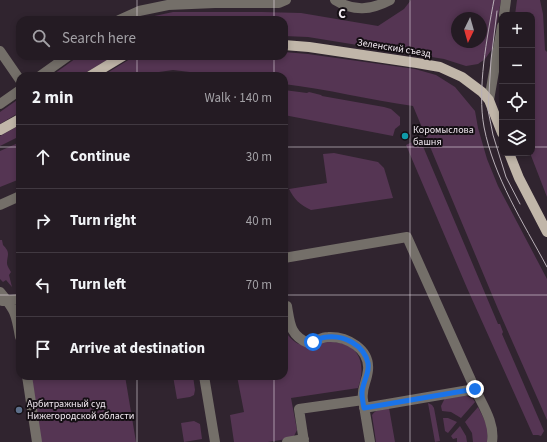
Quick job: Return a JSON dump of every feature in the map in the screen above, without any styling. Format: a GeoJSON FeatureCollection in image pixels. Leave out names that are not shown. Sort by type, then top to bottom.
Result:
{"type":"FeatureCollection","features":[{"type":"Feature","properties":{"kind":"main road","name":"Зеленский съезд"},"geometry":{"type":"LineString","coordinates":[[288,45],[417,62],[440,67],[462,77],[482,92],[490,100],[499,125]]}},
{"type":"Feature","properties":{"kind":"main road"},"geometry":{"type":"LineString","coordinates":[[97,72],[116,60]]}},
{"type":"Feature","properties":{"kind":"main road"},"geometry":{"type":"LineString","coordinates":[[0,130],[16,121]]}},
{"type":"Feature","properties":{"kind":"main road"},"geometry":{"type":"LineString","coordinates":[[511,156],[519,178],[547,232]]}},
{"type":"Feature","properties":{"kind":"street"},"geometry":{"type":"LineString","coordinates":[[128,16],[139,11],[168,6],[215,1],[279,3],[286,0]]}},
{"type":"Feature","properties":{"kind":"street"},"geometry":{"type":"LineString","coordinates":[[335,0],[342,4],[359,9],[377,7],[390,0]]}},
{"type":"Feature","properties":{"kind":"street"},"geometry":{"type":"LineString","coordinates":[[504,12],[506,0]]}},
{"type":"Feature","properties":{"kind":"street","name":"Зеленский съезд"},"geometry":{"type":"LineString","coordinates":[[490,100],[499,44]]}},
{"type":"Feature","properties":{"kind":"street"},"geometry":{"type":"LineString","coordinates":[[0,51],[16,74]]}},
{"type":"Feature","properties":{"kind":"street"},"geometry":{"type":"LineString","coordinates":[[46,72],[62,60]]}},
{"type":"Feature","properties":{"kind":"street"},"geometry":{"type":"LineString","coordinates":[[0,104],[16,93]]}},
{"type":"Feature","properties":{"kind":"street"},"geometry":{"type":"LineString","coordinates":[[0,204],[16,198]]}},
{"type":"Feature","properties":{"kind":"street"},"geometry":{"type":"LineString","coordinates":[[288,257],[407,237],[475,389],[492,423],[492,442]]}},
{"type":"Feature","properties":{"kind":"street"},"geometry":{"type":"LineString","coordinates":[[2,298],[16,298]]}},
{"type":"Feature","properties":{"kind":"street"},"geometry":{"type":"LineString","coordinates":[[2,298],[11,305],[16,316]]}},
{"type":"Feature","properties":{"kind":"street"},"geometry":{"type":"LineString","coordinates":[[288,312],[290,325],[295,335],[308,343],[327,337],[339,337],[350,340],[360,348],[368,363],[366,382],[362,392],[370,442]]}},
{"type":"Feature","properties":{"kind":"street"},"geometry":{"type":"LineString","coordinates":[[28,380],[38,442]]}},
{"type":"Feature","properties":{"kind":"street"},"geometry":{"type":"LineString","coordinates":[[205,380],[214,442]]}},
{"type":"Feature","properties":{"kind":"street"},"geometry":{"type":"LineString","coordinates":[[287,442],[304,441],[299,409],[363,404],[475,389]]}},
{"type":"Feature","properties":{"kind":"shaded area"},"geometry":{"type":"Polygon","coordinates":[[[411,0],[501,0],[492,49],[485,59],[478,64],[466,66],[444,59],[308,37],[288,36],[288,16],[154,16],[173,12],[301,13],[378,26],[404,9],[411,0]]]}},
{"type":"Feature","properties":{"kind":"shaded area"},"geometry":{"type":"Polygon","coordinates":[[[517,0],[540,0],[543,14],[545,50],[547,52],[547,197],[531,156],[535,156],[535,12],[515,12],[517,0]]]}},
{"type":"Feature","properties":{"kind":"shaded area"},"geometry":{"type":"Polygon","coordinates":[[[288,52],[415,69],[436,75],[455,87],[475,111],[478,128],[487,159],[498,186],[547,279],[547,420],[498,309],[413,106],[288,85],[288,72],[190,72],[173,70],[159,72],[109,72],[128,60],[288,60],[288,52]]]}},
{"type":"Feature","properties":{"kind":"shaded area"},"geometry":{"type":"Polygon","coordinates":[[[73,60],[107,60],[87,72],[57,72],[73,60]]]}},
{"type":"Feature","properties":{"kind":"shaded area"},"geometry":{"type":"Polygon","coordinates":[[[288,91],[309,92],[322,96],[391,109],[400,117],[400,125],[395,129],[393,136],[288,116],[288,91]]]}},
{"type":"Feature","properties":{"kind":"shaded area"},"geometry":{"type":"Polygon","coordinates":[[[16,101],[16,114],[0,124],[0,112],[16,101]]]}},
{"type":"Feature","properties":{"kind":"shaded area"},"geometry":{"type":"Polygon","coordinates":[[[16,127],[16,138],[0,146],[0,136],[16,127]]]}},
{"type":"Feature","properties":{"kind":"shaded area"},"geometry":{"type":"Polygon","coordinates":[[[413,139],[422,144],[498,324],[500,324],[503,332],[502,334],[544,431],[541,436],[533,435],[467,288],[406,145],[412,142],[413,139]]]}},
{"type":"Feature","properties":{"kind":"shaded area"},"geometry":{"type":"Polygon","coordinates":[[[16,144],[16,181],[0,187],[0,151],[16,144]]]}},
{"type":"Feature","properties":{"kind":"shaded area"},"geometry":{"type":"Polygon","coordinates":[[[334,153],[378,162],[384,168],[393,198],[311,210],[301,204],[295,199],[289,189],[327,183],[323,154],[334,153]]]}},
{"type":"Feature","properties":{"kind":"shaded area"},"geometry":{"type":"Polygon","coordinates":[[[0,240],[2,240],[3,245],[8,252],[7,264],[11,272],[9,275],[12,287],[6,280],[3,282],[0,279],[0,240]]]}},
{"type":"Feature","properties":{"kind":"shaded area"},"geometry":{"type":"Polygon","coordinates":[[[288,335],[300,345],[334,342],[350,347],[356,352],[361,364],[358,388],[291,398],[297,430],[293,438],[268,442],[234,442],[230,415],[244,412],[238,380],[288,380],[288,335]]]}},
{"type":"Feature","properties":{"kind":"shaded area"},"geometry":{"type":"Polygon","coordinates":[[[31,380],[126,380],[136,442],[41,442],[31,380]]]}},
{"type":"Feature","properties":{"kind":"shaded area"},"geometry":{"type":"Polygon","coordinates":[[[174,380],[194,380],[194,395],[177,399],[174,380]]]}},
{"type":"Feature","properties":{"kind":"shaded area"},"geometry":{"type":"Polygon","coordinates":[[[465,395],[473,399],[475,402],[461,418],[451,412],[442,411],[441,406],[445,398],[465,395]]]}},
{"type":"Feature","properties":{"kind":"shaded area"},"geometry":{"type":"Polygon","coordinates":[[[428,403],[434,408],[440,441],[435,442],[428,403]]]}},
{"type":"Feature","properties":{"kind":"shaded area"},"geometry":{"type":"Polygon","coordinates":[[[478,407],[487,425],[488,442],[473,442],[472,433],[465,422],[478,407]]]}},
{"type":"Feature","properties":{"kind":"shaded area"},"geometry":{"type":"Polygon","coordinates":[[[389,408],[395,442],[376,442],[372,415],[378,410],[389,408]]]}},
{"type":"Feature","properties":{"kind":"shaded area"},"geometry":{"type":"Polygon","coordinates":[[[443,418],[448,418],[457,422],[448,433],[445,431],[443,418]]]}},
{"type":"Feature","properties":{"kind":"shaded area"},"geometry":{"type":"Polygon","coordinates":[[[194,421],[200,424],[202,439],[184,442],[181,423],[194,421]]]}},
{"type":"Feature","properties":{"kind":"shaded area"},"geometry":{"type":"Polygon","coordinates":[[[460,426],[466,436],[467,442],[457,442],[457,438],[453,439],[451,436],[460,426]]]}},
{"type":"Feature","properties":{"kind":"tram line"},"geometry":{"type":"LineString","coordinates":[[494,0],[482,80],[482,112],[484,127],[502,182],[547,267]]}},
{"type":"Feature","properties":{"kind":"tram line"},"geometry":{"type":"LineString","coordinates":[[497,11],[491,60],[488,110],[493,135],[506,177],[520,204]]}},
{"type":"Feature","properties":{"kind":"place","name":"Коромыслова башня"},"geometry":{"type":"Point","coordinates":[405,136]}},
{"type":"Feature","properties":{"kind":"place","name":"Арбитражный суд Нижегородской области"},"geometry":{"type":"Point","coordinates":[19,410]}},
{"type":"Feature","properties":{"kind":"route"},"geometry":{"type":"LineString","coordinates":[[313,342],[320,338],[339,337],[350,340],[360,348],[368,363],[366,382],[362,392],[364,408],[475,389]]}}]}
